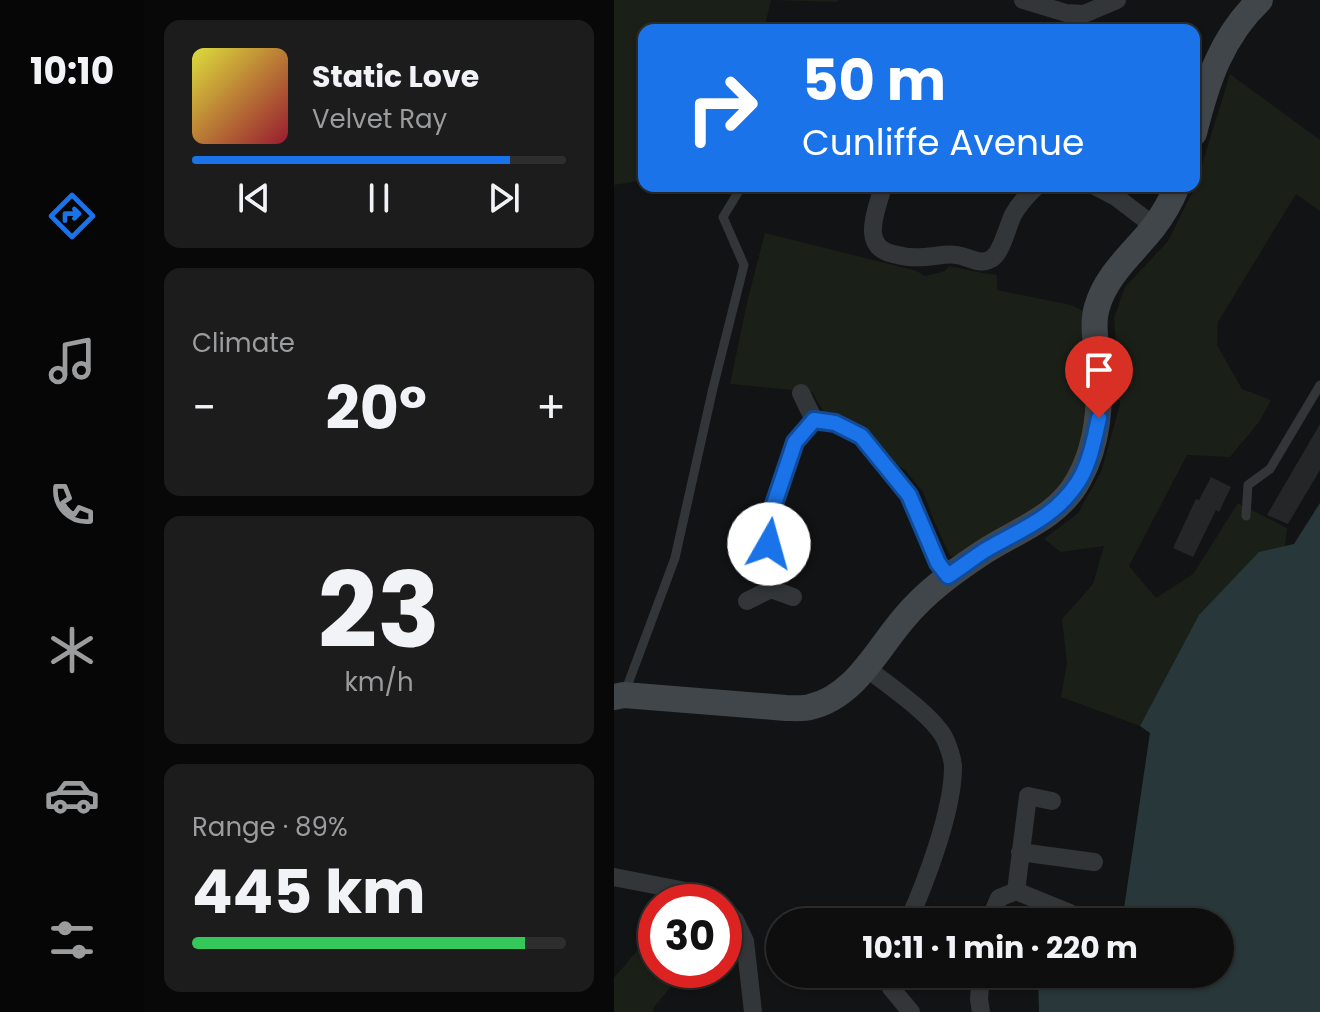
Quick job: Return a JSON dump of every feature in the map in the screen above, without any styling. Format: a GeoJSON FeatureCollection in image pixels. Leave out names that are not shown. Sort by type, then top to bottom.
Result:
{"type":"FeatureCollection","features":[{"type":"Feature","properties":{"kind":"street"},"geometry":{"type":"LineString","coordinates":[[1023,0],[1066,13],[1084,14],[1117,0]]}},
{"type":"Feature","properties":{"kind":"street"},"geometry":{"type":"LineString","coordinates":[[1200,110],[1217,59],[1246,4]]}},
{"type":"Feature","properties":{"kind":"street"},"geometry":{"type":"LineString","coordinates":[[881,192],[872,229],[874,242],[884,252],[906,257],[956,255],[983,262],[994,258],[1014,214],[1030,192]]}},
{"type":"Feature","properties":{"kind":"street"},"geometry":{"type":"LineString","coordinates":[[1106,192],[1154,226]]}},
{"type":"Feature","properties":{"kind":"street"},"geometry":{"type":"LineString","coordinates":[[619,696],[786,708],[810,707],[839,695],[853,684],[907,615],[948,576],[983,552],[1041,521],[1062,503],[1079,481],[1099,418],[1096,309],[1118,268],[1154,226],[1174,192]]}},
{"type":"Feature","properties":{"kind":"street"},"geometry":{"type":"LineString","coordinates":[[801,393],[814,420]]}},
{"type":"Feature","properties":{"kind":"street"},"geometry":{"type":"LineString","coordinates":[[814,420],[835,423],[861,436],[909,495],[938,563],[948,576]]}},
{"type":"Feature","properties":{"kind":"street"},"geometry":{"type":"LineString","coordinates":[[771,589],[768,522],[795,442],[814,420]]}},
{"type":"Feature","properties":{"kind":"street"},"geometry":{"type":"LineString","coordinates":[[747,601],[771,589],[793,597]]}},
{"type":"Feature","properties":{"kind":"street"},"geometry":{"type":"LineString","coordinates":[[865,667],[920,710],[944,736],[954,764],[948,806],[913,908]]}},
{"type":"Feature","properties":{"kind":"street"},"geometry":{"type":"LineString","coordinates":[[1016,891],[1028,796],[1052,801]]}},
{"type":"Feature","properties":{"kind":"street"},"geometry":{"type":"LineString","coordinates":[[1020,852],[1094,862]]}},
{"type":"Feature","properties":{"kind":"street"},"geometry":{"type":"LineString","coordinates":[[614,877],[650,884]]}},
{"type":"Feature","properties":{"kind":"street"},"geometry":{"type":"LineString","coordinates":[[995,908],[999,898],[1016,891],[1058,908]]}},
{"type":"Feature","properties":{"kind":"street"},"geometry":{"type":"LineString","coordinates":[[742,935],[753,1012]]}},
{"type":"Feature","properties":{"kind":"street"},"geometry":{"type":"LineString","coordinates":[[891,988],[911,1012]]}},
{"type":"Feature","properties":{"kind":"street"},"geometry":{"type":"LineString","coordinates":[[980,988],[981,1012]]}},
{"type":"Feature","properties":{"kind":"lane"},"geometry":{"type":"LineString","coordinates":[[619,696],[675,558],[744,265],[723,217],[738,192]]}},
{"type":"Feature","properties":{"kind":"lane"},"geometry":{"type":"LineString","coordinates":[[1246,516],[1248,485],[1270,469],[1320,385]]}},
{"type":"Feature","properties":{"kind":"shaded area"},"geometry":{"type":"Polygon","coordinates":[[[614,0],[771,0],[765,24],[638,24],[638,181],[614,185],[614,0]]]}},
{"type":"Feature","properties":{"kind":"shaded area"},"geometry":{"type":"Polygon","coordinates":[[[771,0],[839,0],[837,2],[771,0]]]}},
{"type":"Feature","properties":{"kind":"shaded area"},"geometry":{"type":"Polygon","coordinates":[[[1230,74],[1320,140],[1320,211],[1296,194],[1218,322],[1217,345],[1242,389],[1271,400],[1259,422],[1230,457],[1187,455],[1129,566],[1156,598],[1193,574],[1238,503],[1287,528],[1285,546],[1294,544],[1320,503],[1320,554],[1130,908],[1124,908],[1150,732],[1061,697],[1067,663],[1062,619],[1093,584],[1104,546],[1061,552],[1044,539],[1078,513],[1101,472],[1120,405],[1114,318],[1125,287],[1168,241],[1192,192],[1200,192],[1200,171],[1230,74]]]}},
{"type":"Feature","properties":{"kind":"shaded area"},"geometry":{"type":"Polygon","coordinates":[[[765,233],[917,271],[925,276],[945,271],[949,266],[997,275],[997,290],[1071,305],[1086,312],[1086,438],[1053,502],[959,557],[950,556],[923,492],[875,439],[852,423],[825,414],[812,392],[730,384],[765,233]]]}},
{"type":"Feature","properties":{"kind":"shaded area"},"geometry":{"type":"Polygon","coordinates":[[[1320,503],[1320,1012],[1039,1012],[1038,988],[1234,988],[1234,908],[1124,908],[1150,733],[1140,726],[1199,615],[1259,552],[1294,544],[1320,503]]]}},
{"type":"Feature","properties":{"kind":"shaded area"},"geometry":{"type":"Polygon","coordinates":[[[638,950],[638,988],[670,988],[653,1012],[614,1012],[614,978],[638,950]]]}},
{"type":"Feature","properties":{"kind":"building"},"geometry":{"type":"Polygon","coordinates":[[[1320,424],[1320,470],[1288,524],[1267,515],[1320,424]]]}},
{"type":"Feature","properties":{"kind":"building"},"geometry":{"type":"Polygon","coordinates":[[[1211,477],[1231,487],[1193,557],[1173,548],[1196,499],[1199,500],[1211,477]]]}},
{"type":"Feature","properties":{"kind":"route"},"geometry":{"type":"LineString","coordinates":[[769,544],[768,522],[795,442],[814,420],[835,423],[861,436],[909,495],[938,563],[948,576],[983,552],[1041,521],[1062,503],[1079,481],[1099,418]]}}]}
